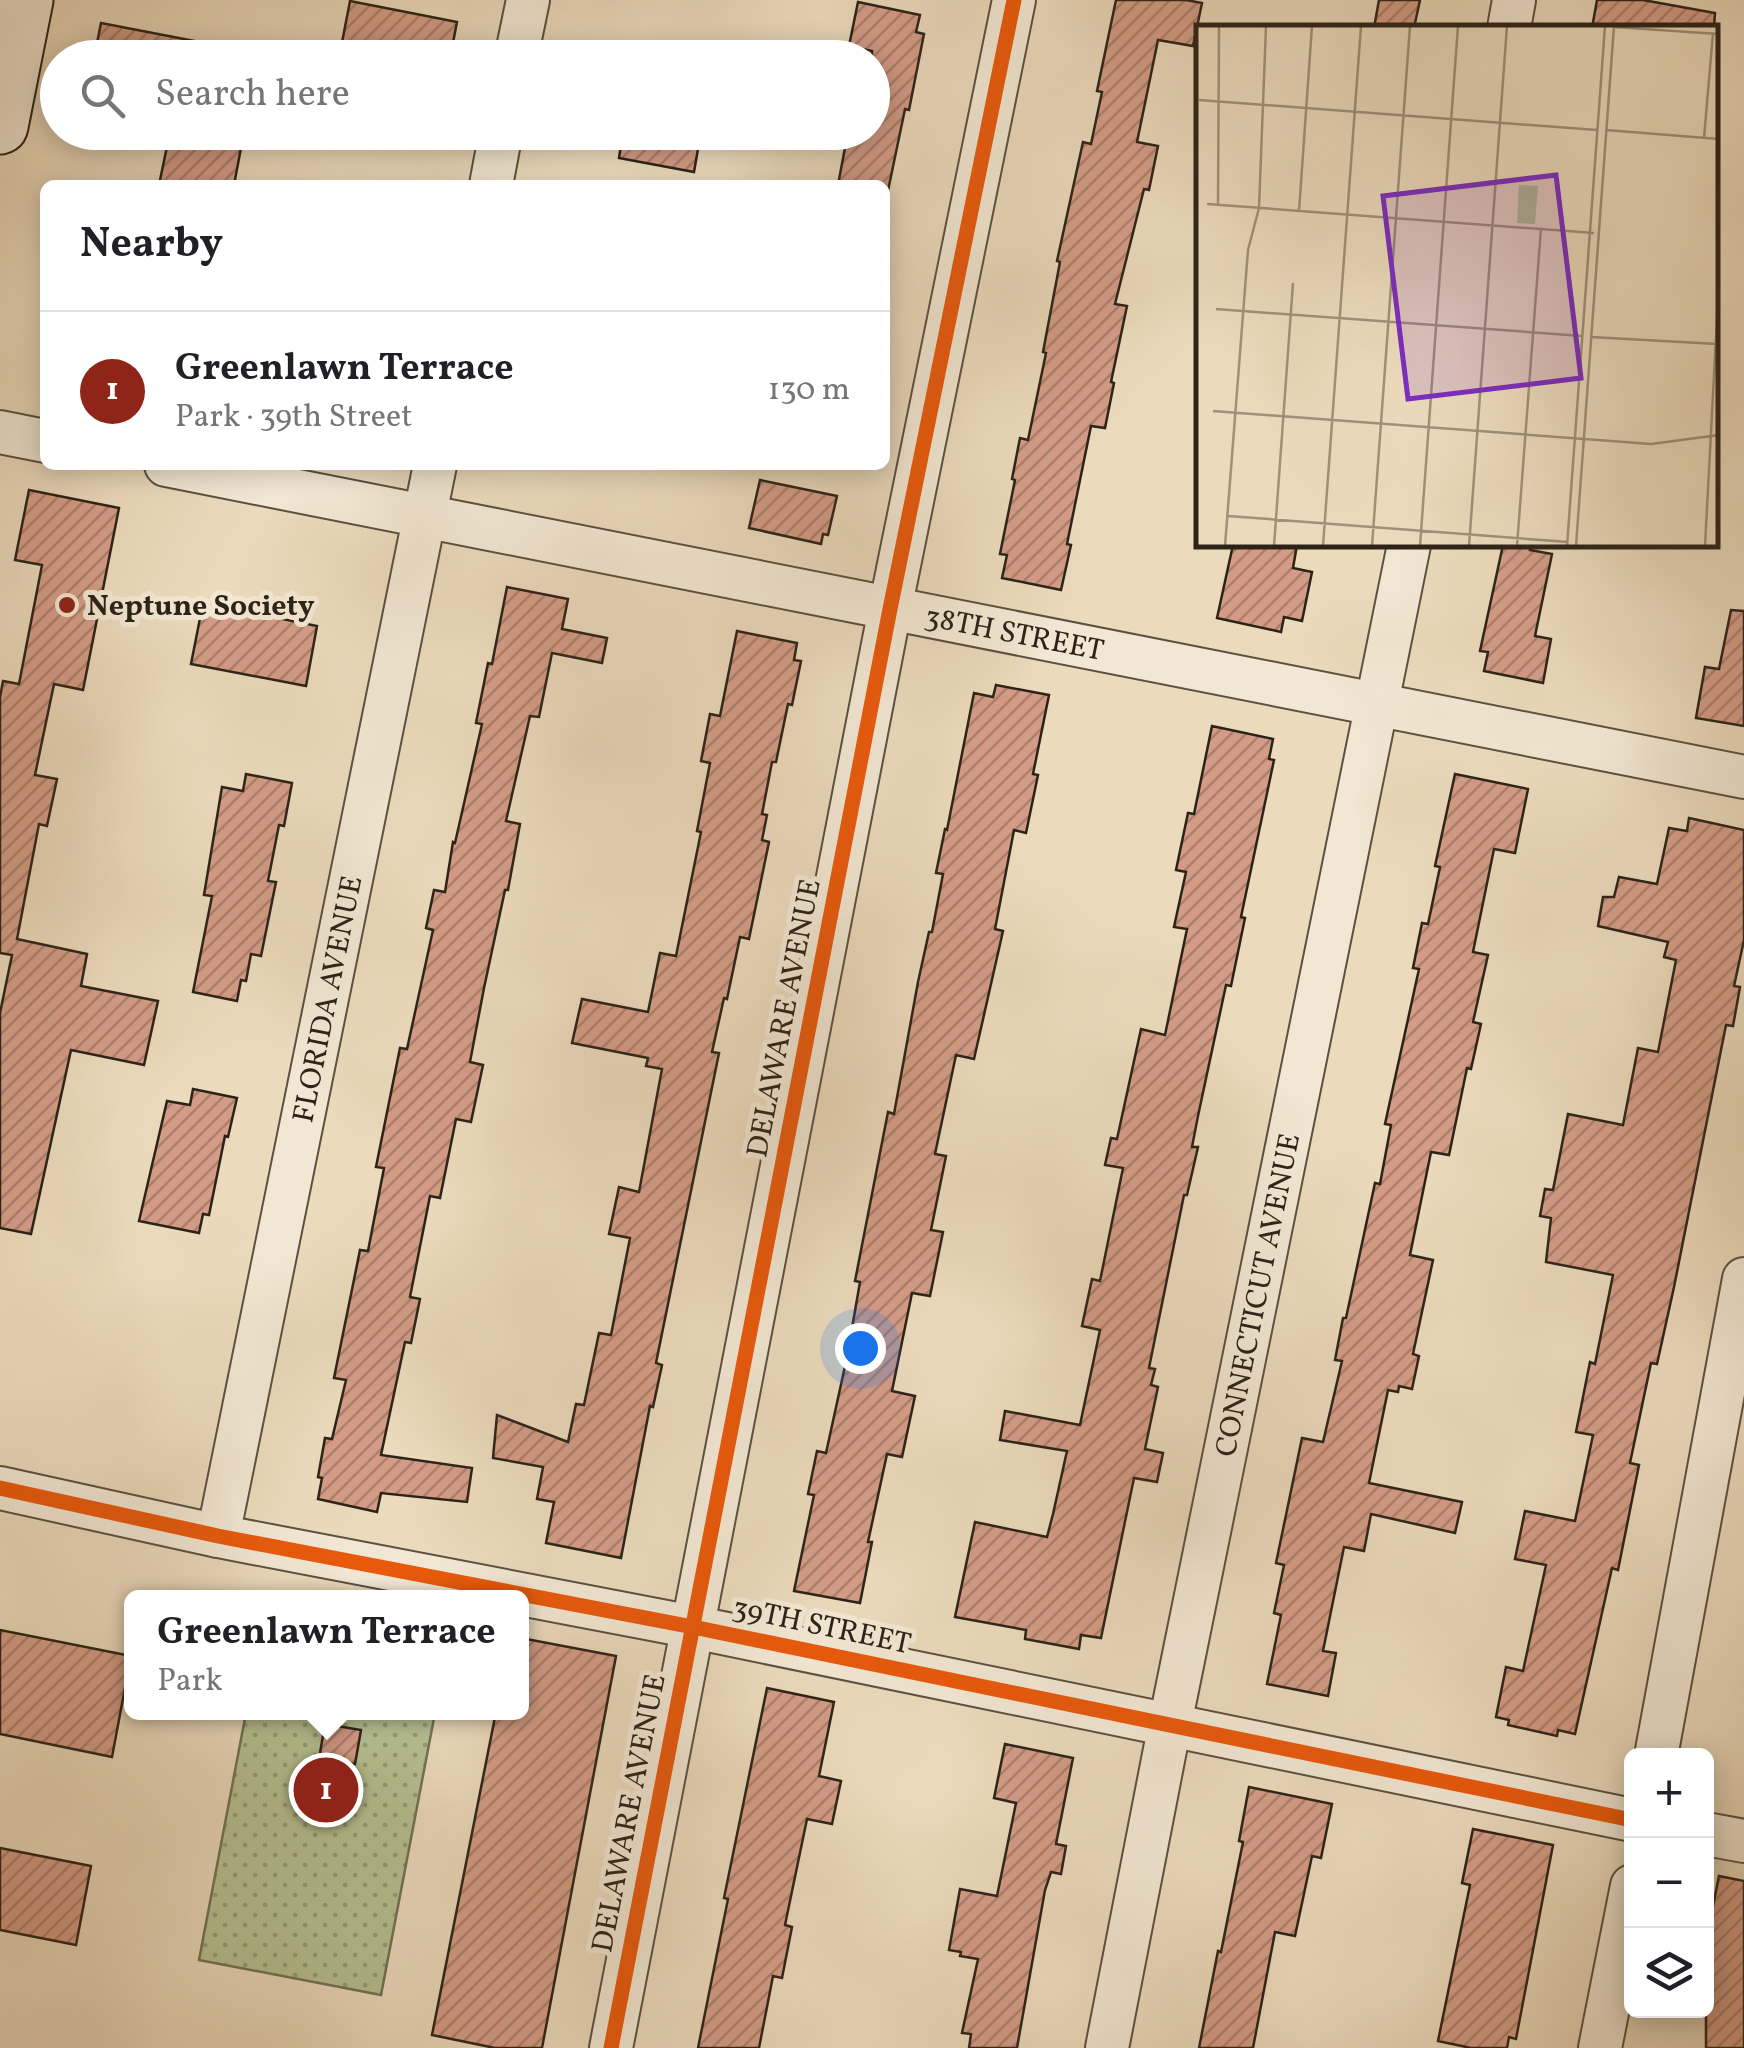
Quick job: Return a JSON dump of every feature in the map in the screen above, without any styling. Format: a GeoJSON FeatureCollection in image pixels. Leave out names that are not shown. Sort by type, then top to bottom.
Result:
{"type":"FeatureCollection","features":[{"type":"Feature","properties":{"kind":"main road"},"geometry":{"type":"LineString","coordinates":[[0,126],[25,0]]}},
{"type":"Feature","properties":{"kind":"street"},"geometry":{"type":"LineString","coordinates":[[520,40],[528,0]]}},
{"type":"Feature","properties":{"kind":"street","name":"DELAWARE AVENUE"},"geometry":{"type":"LineString","coordinates":[[610,2048],[890,609],[1014,0]]}},
{"type":"Feature","properties":{"kind":"street"},"geometry":{"type":"LineString","coordinates":[[1509,25],[1514,0]]}},
{"type":"Feature","properties":{"kind":"street"},"geometry":{"type":"LineString","coordinates":[[491,180],[497,150]]}},
{"type":"Feature","properties":{"kind":"street"},"geometry":{"type":"LineString","coordinates":[[0,432],[40,440]]}},
{"type":"Feature","properties":{"kind":"street","name":"38TH STREET"},"geometry":{"type":"LineString","coordinates":[[190,470],[1744,777]]}},
{"type":"Feature","properties":{"kind":"street","name":"FLORIDA AVENUE"},"geometry":{"type":"LineString","coordinates":[[218,1536],[434,470]]}},
{"type":"Feature","properties":{"kind":"street","name":"CONNECTICUT AVENUE"},"geometry":{"type":"LineString","coordinates":[[1107,2048],[1408,548]]}},
{"type":"Feature","properties":{"kind":"street"},"geometry":{"type":"LineString","coordinates":[[1657,1748],[1744,1280]]}},
{"type":"Feature","properties":{"kind":"street","name":"39TH STREET"},"geometry":{"type":"LineString","coordinates":[[0,1488],[218,1536],[503,1590]]}},
{"type":"Feature","properties":{"kind":"street","name":"39TH STREET"},"geometry":{"type":"LineString","coordinates":[[529,1595],[1624,1818]]}},
{"type":"Feature","properties":{"kind":"street"},"geometry":{"type":"LineString","coordinates":[[1714,1835],[1744,1841]]}},
{"type":"Feature","properties":{"kind":"street"},"geometry":{"type":"LineString","coordinates":[[1600,2048],[1624,1926]]}},
{"type":"Feature","properties":{"kind":"green space"},"geometry":{"type":"Polygon","coordinates":[[[245,1720],[434,1720],[381,1995],[199,1960],[245,1720]]]}},
{"type":"Feature","properties":{"kind":"building"},"geometry":{"type":"Polygon","coordinates":[[[1116,0],[1202,3],[1193,46],[1158,40],[1137,142],[1158,146],[1115,304],[1127,306],[1105,428],[1091,426],[1061,590],[1002,578],[1007,555],[1000,554],[1020,438],[1028,440],[1046,353],[1043,352],[1060,262],[1057,261],[1083,142],[1091,144],[1102,92],[1097,91],[1116,0]]]}},
{"type":"Feature","properties":{"kind":"building"},"geometry":{"type":"Polygon","coordinates":[[[1379,0],[1420,0],[1415,25],[1375,25],[1379,0]]]}},
{"type":"Feature","properties":{"kind":"building"},"geometry":{"type":"Polygon","coordinates":[[[1597,0],[1643,0],[1715,13],[1714,25],[1593,25],[1597,0]]]}},
{"type":"Feature","properties":{"kind":"building"},"geometry":{"type":"Polygon","coordinates":[[[350,1],[457,22],[454,40],[342,40],[350,1]]]}},
{"type":"Feature","properties":{"kind":"building"},"geometry":{"type":"Polygon","coordinates":[[[858,2],[920,15],[916,32],[924,34],[890,181],[839,180],[845,150],[890,150],[890,40],[850,40],[858,2]]]}},
{"type":"Feature","properties":{"kind":"building"},"geometry":{"type":"Polygon","coordinates":[[[101,23],[189,40],[98,40],[101,23]]]}},
{"type":"Feature","properties":{"kind":"building"},"geometry":{"type":"Polygon","coordinates":[[[166,150],[241,150],[235,180],[160,180],[166,150]]]}},
{"type":"Feature","properties":{"kind":"building"},"geometry":{"type":"Polygon","coordinates":[[[620,150],[698,150],[694,172],[619,158],[620,150]]]}},
{"type":"Feature","properties":{"kind":"building"},"geometry":{"type":"Polygon","coordinates":[[[760,480],[837,496],[828,535],[823,534],[821,544],[749,528],[760,480]]]}},
{"type":"Feature","properties":{"kind":"building"},"geometry":{"type":"Polygon","coordinates":[[[29,490],[119,508],[83,690],[54,684],[35,775],[57,779],[47,826],[39,824],[17,939],[87,954],[81,986],[158,1001],[144,1065],[71,1050],[31,1234],[0,1228],[0,1013],[12,955],[0,953],[0,697],[3,681],[19,684],[42,565],[15,560],[29,490]]]}},
{"type":"Feature","properties":{"kind":"building"},"geometry":{"type":"Polygon","coordinates":[[[1232,548],[1296,548],[1293,568],[1312,572],[1302,621],[1284,617],[1281,632],[1217,618],[1232,548]]]}},
{"type":"Feature","properties":{"kind":"building"},"geometry":{"type":"Polygon","coordinates":[[[1502,548],[1530,548],[1552,554],[1535,636],[1551,639],[1543,683],[1484,671],[1488,652],[1480,651],[1502,548]]]}},
{"type":"Feature","properties":{"kind":"building"},"geometry":{"type":"Polygon","coordinates":[[[507,587],[568,599],[562,629],[607,638],[602,663],[552,653],[539,717],[530,716],[506,821],[520,824],[470,1062],[483,1065],[471,1122],[456,1119],[440,1198],[430,1196],[410,1297],[420,1299],[411,1343],[405,1342],[381,1455],[472,1468],[467,1502],[381,1493],[377,1512],[318,1499],[322,1478],[318,1477],[325,1438],[332,1439],[346,1380],[334,1378],[360,1250],[368,1251],[384,1168],[376,1167],[400,1048],[407,1049],[433,930],[426,928],[434,890],[445,892],[482,724],[476,723],[488,663],[492,664],[507,587]]]}},
{"type":"Feature","properties":{"kind":"building"},"geometry":{"type":"Polygon","coordinates":[[[203,603],[317,626],[306,686],[191,664],[203,603]]]}},
{"type":"Feature","properties":{"kind":"building"},"geometry":{"type":"Polygon","coordinates":[[[1731,610],[1744,611],[1744,726],[1696,718],[1705,667],[1719,669],[1731,610]]]}},
{"type":"Feature","properties":{"kind":"building"},"geometry":{"type":"Polygon","coordinates":[[[737,631],[797,643],[794,660],[801,661],[776,762],[772,762],[762,814],[767,815],[762,840],[769,842],[749,939],[740,937],[712,1052],[719,1053],[656,1363],[662,1365],[653,1407],[650,1406],[621,1558],[546,1543],[554,1502],[537,1499],[543,1467],[493,1458],[497,1415],[568,1442],[576,1404],[584,1405],[599,1333],[611,1335],[630,1238],[609,1234],[619,1187],[639,1192],[662,1069],[646,1066],[648,1058],[572,1043],[582,999],[648,1012],[660,953],[676,956],[701,832],[697,831],[710,763],[701,761],[710,714],[720,716],[737,631]]]}},
{"type":"Feature","properties":{"kind":"building"},"geometry":{"type":"Polygon","coordinates":[[[996,685],[1049,695],[1026,833],[1014,830],[995,929],[1003,931],[974,1059],[956,1055],[935,1154],[946,1156],[931,1230],[943,1232],[930,1296],[912,1293],[892,1391],[915,1396],[902,1457],[887,1454],[868,1542],[872,1542],[860,1603],[794,1591],[814,1495],[808,1494],[817,1451],[826,1453],[847,1357],[860,1282],[855,1281],[888,1112],[894,1114],[918,982],[932,932],[943,874],[936,873],[974,693],[993,697],[996,685]]]}},
{"type":"Feature","properties":{"kind":"building"},"geometry":{"type":"Polygon","coordinates":[[[1212,726],[1273,739],[1269,759],[1274,760],[1241,917],[1245,918],[1231,986],[1226,985],[1192,1147],[1198,1147],[1184,1195],[1149,1368],[1155,1369],[1151,1385],[1158,1387],[1145,1449],[1163,1453],[1157,1482],[1134,1478],[1101,1638],[1081,1635],[1079,1649],[1025,1639],[1026,1630],[955,1617],[975,1522],[1047,1537],[1053,1514],[1067,1451],[1000,1440],[1005,1411],[1080,1425],[1100,1330],[1082,1326],[1092,1279],[1100,1281],[1123,1168],[1105,1165],[1111,1138],[1117,1139],[1141,1029],[1165,1035],[1187,929],[1174,927],[1186,872],[1176,870],[1188,813],[1194,814],[1212,726]]]}},
{"type":"Feature","properties":{"kind":"building"},"geometry":{"type":"Polygon","coordinates":[[[246,774],[292,783],[268,881],[276,882],[261,956],[251,954],[237,1001],[193,992],[212,896],[204,895],[222,787],[243,791],[246,774]]]}},
{"type":"Feature","properties":{"kind":"building"},"geometry":{"type":"Polygon","coordinates":[[[1455,774],[1528,789],[1515,853],[1494,849],[1473,952],[1488,955],[1473,1022],[1481,1024],[1471,1069],[1467,1068],[1449,1155],[1431,1152],[1410,1255],[1433,1260],[1413,1354],[1419,1356],[1412,1389],[1399,1386],[1398,1392],[1388,1390],[1369,1483],[1462,1502],[1455,1533],[1371,1514],[1364,1551],[1344,1547],[1323,1651],[1336,1653],[1328,1696],[1267,1684],[1281,1615],[1274,1613],[1284,1565],[1276,1563],[1302,1438],[1323,1442],[1342,1361],[1335,1360],[1343,1318],[1375,1183],[1380,1184],[1391,1125],[1385,1124],[1419,969],[1413,968],[1422,923],[1428,924],[1440,867],[1435,866],[1455,774]]]}},
{"type":"Feature","properties":{"kind":"building"},"geometry":{"type":"Polygon","coordinates":[[[1689,818],[1744,830],[1744,940],[1734,986],[1740,987],[1733,1026],[1726,1025],[1674,1287],[1657,1364],[1651,1363],[1630,1463],[1639,1465],[1618,1570],[1612,1568],[1575,1734],[1558,1730],[1557,1736],[1508,1725],[1509,1720],[1496,1717],[1506,1667],[1523,1671],[1546,1565],[1515,1559],[1525,1511],[1575,1521],[1593,1435],[1576,1432],[1613,1275],[1546,1262],[1551,1218],[1540,1216],[1545,1189],[1553,1190],[1568,1114],[1623,1125],[1638,1048],[1658,1052],[1676,960],[1664,957],[1668,942],[1598,926],[1603,897],[1614,897],[1619,877],[1657,884],[1669,828],[1687,831],[1689,818]]]}},
{"type":"Feature","properties":{"kind":"building"},"geometry":{"type":"Polygon","coordinates":[[[193,1089],[237,1098],[209,1215],[203,1214],[199,1233],[139,1221],[167,1101],[190,1105],[193,1089]]]}},
{"type":"Feature","properties":{"kind":"building"},"geometry":{"type":"Polygon","coordinates":[[[0,1630],[124,1655],[124,1693],[112,1757],[0,1734],[0,1630]]]}},
{"type":"Feature","properties":{"kind":"building"},"geometry":{"type":"Polygon","coordinates":[[[529,1640],[616,1656],[542,2048],[495,2048],[432,2035],[494,1720],[529,1720],[529,1640]]]}},
{"type":"Feature","properties":{"kind":"building"},"geometry":{"type":"Polygon","coordinates":[[[767,1688],[834,1702],[819,1776],[841,1781],[832,1824],[807,1819],[785,1925],[792,1927],[782,1978],[773,1976],[759,2048],[698,2048],[728,1899],[724,1898],[767,1688]]]}},
{"type":"Feature","properties":{"kind":"building"},"geometry":{"type":"Polygon","coordinates":[[[325,1724],[361,1730],[355,1764],[319,1759],[325,1724]]]}},
{"type":"Feature","properties":{"kind":"building"},"geometry":{"type":"Polygon","coordinates":[[[1005,1744],[1073,1758],[1056,1844],[1066,1846],[1061,1874],[1051,1872],[1045,1890],[1017,2048],[969,2048],[971,2034],[962,2033],[978,1959],[949,1950],[960,1889],[997,1896],[1016,1803],[994,1798],[1005,1744]]]}},
{"type":"Feature","properties":{"kind":"building"},"geometry":{"type":"Polygon","coordinates":[[[1249,1787],[1332,1804],[1321,1858],[1312,1856],[1295,1936],[1275,1932],[1253,2048],[1199,2048],[1243,1842],[1239,1841],[1249,1787]]]}},
{"type":"Feature","properties":{"kind":"building"},"geometry":{"type":"Polygon","coordinates":[[[1473,1829],[1553,1845],[1516,2039],[1509,2037],[1507,2048],[1471,2048],[1438,2041],[1470,1885],[1462,1883],[1473,1829]]]}},
{"type":"Feature","properties":{"kind":"building"},"geometry":{"type":"Polygon","coordinates":[[[0,1848],[91,1866],[76,1945],[0,1930],[0,1848]]]}},
{"type":"Feature","properties":{"kind":"building"},"geometry":{"type":"Polygon","coordinates":[[[1719,1876],[1744,1881],[1744,2048],[1706,2048],[1706,2018],[1714,2018],[1714,1901],[1719,1876]]]}},
{"type":"Feature","properties":{"kind":"cycle path"},"geometry":{"type":"LineString","coordinates":[[611,2048],[890,609],[1014,0]]}},
{"type":"Feature","properties":{"kind":"cycle path"},"geometry":{"type":"LineString","coordinates":[[0,1488],[218,1536],[500,1590]]}},
{"type":"Feature","properties":{"kind":"cycle path"},"geometry":{"type":"LineString","coordinates":[[529,1596],[1624,1818]]}},
{"type":"Feature","properties":{"kind":"place","name":"Neptune Society"},"geometry":{"type":"Point","coordinates":[67,605]}},
{"type":"Feature","properties":{"kind":"place","name":"Greenlawn Terrace"},"geometry":{"type":"Point","coordinates":[326,1790]}}]}
